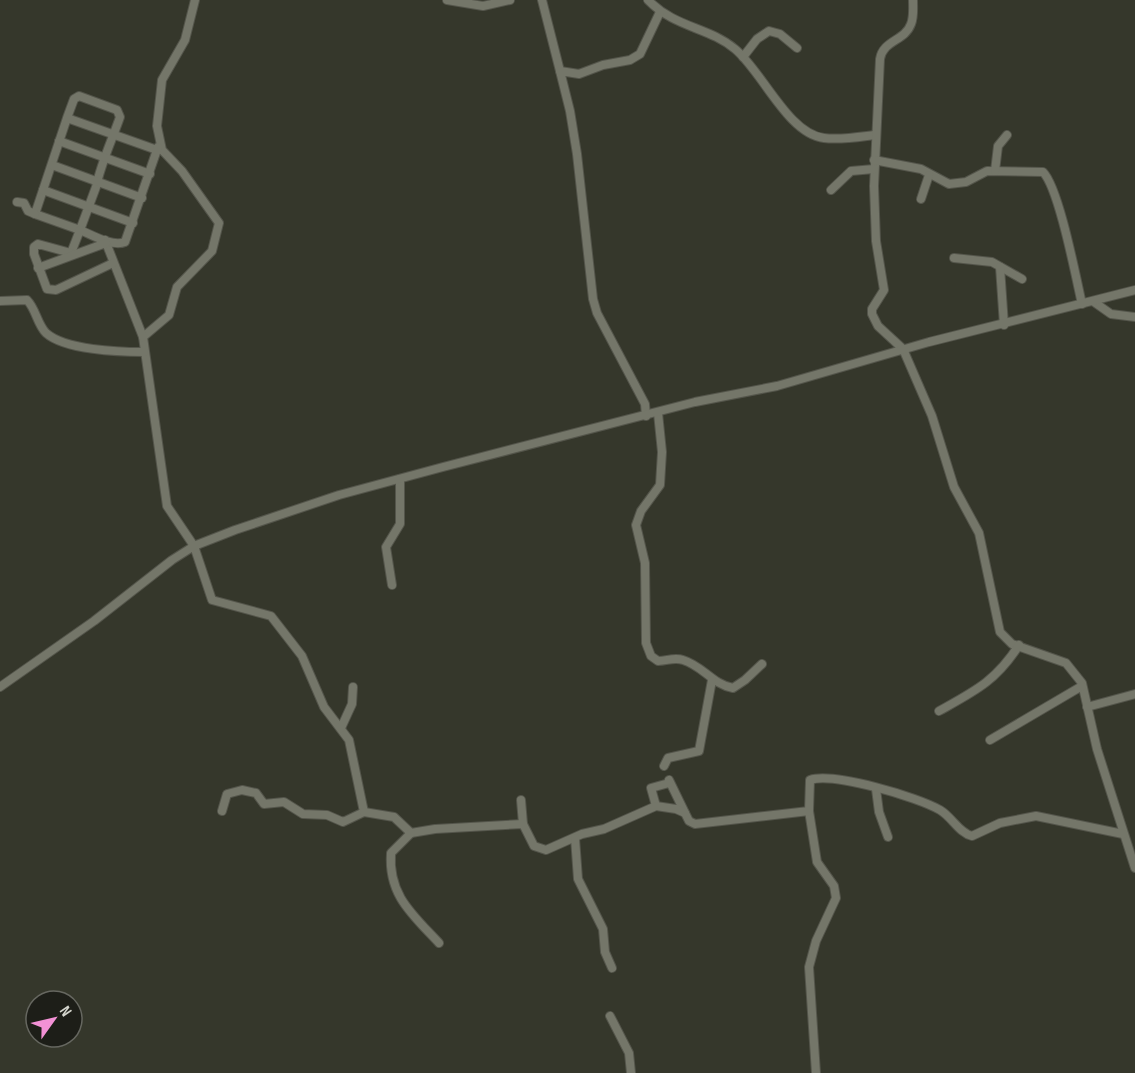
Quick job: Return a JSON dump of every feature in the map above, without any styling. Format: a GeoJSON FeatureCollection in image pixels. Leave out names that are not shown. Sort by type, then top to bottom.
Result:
{"type":"FeatureCollection","features":[{"type":"Feature","properties":{"kind":"street"},"geometry":{"type":"LineString","coordinates":[[17,202],[24,203],[28,211],[35,214],[105,241],[123,243],[133,223],[159,147],[157,126],[162,80],[184,40],[195,0]]}},
{"type":"Feature","properties":{"kind":"street"},"geometry":{"type":"LineString","coordinates":[[447,0],[483,6],[510,0]]}},
{"type":"Feature","properties":{"kind":"street"},"geometry":{"type":"LineString","coordinates":[[542,0],[560,71],[577,154],[593,299],[597,313],[645,404],[646,416]]}},
{"type":"Feature","properties":{"kind":"street"},"geometry":{"type":"LineString","coordinates":[[648,0],[660,12],[728,44],[744,57],[757,70],[793,120],[812,134],[823,138],[874,135]]}},
{"type":"Feature","properties":{"kind":"street"},"geometry":{"type":"LineString","coordinates":[[913,0],[911,25],[881,51],[874,135],[874,165],[876,241],[884,290],[872,309],[872,314],[878,326],[903,350],[932,416],[954,487],[979,533],[1000,632],[1004,638],[1066,663],[1077,675],[1135,868]]}},
{"type":"Feature","properties":{"kind":"street"},"geometry":{"type":"LineString","coordinates":[[560,71],[579,74],[603,65],[630,60],[640,54],[660,12]]}},
{"type":"Feature","properties":{"kind":"street"},"geometry":{"type":"LineString","coordinates":[[744,57],[757,39],[769,31],[780,34],[797,48]]}},
{"type":"Feature","properties":{"kind":"street"},"geometry":{"type":"LineString","coordinates":[[35,214],[75,97],[79,96],[119,111],[120,117],[71,253]]}},
{"type":"Feature","properties":{"kind":"street"},"geometry":{"type":"LineString","coordinates":[[67,118],[159,147],[210,207],[219,223],[212,251],[177,287],[169,315],[143,337]]}},
{"type":"Feature","properties":{"kind":"street"},"geometry":{"type":"LineString","coordinates":[[995,171],[998,146],[1007,135]]}},
{"type":"Feature","properties":{"kind":"street"},"geometry":{"type":"LineString","coordinates":[[59,141],[150,174]]}},
{"type":"Feature","properties":{"kind":"street"},"geometry":{"type":"LineString","coordinates":[[52,165],[142,198]]}},
{"type":"Feature","properties":{"kind":"street"},"geometry":{"type":"LineString","coordinates":[[831,190],[851,171],[874,165],[921,169],[949,184],[957,184],[984,172],[1028,170],[1046,175],[1071,252],[1082,304]]}},
{"type":"Feature","properties":{"kind":"street"},"geometry":{"type":"LineString","coordinates":[[921,199],[930,175]]}},
{"type":"Feature","properties":{"kind":"street"},"geometry":{"type":"LineString","coordinates":[[43,190],[133,223]]}},
{"type":"Feature","properties":{"kind":"street"},"geometry":{"type":"LineString","coordinates":[[39,268],[105,241]]}},
{"type":"Feature","properties":{"kind":"street"},"geometry":{"type":"LineString","coordinates":[[105,241],[143,337],[167,506],[194,546],[212,600],[220,604],[263,613],[275,620],[302,656],[324,707],[349,740],[364,812]]}},
{"type":"Feature","properties":{"kind":"street"},"geometry":{"type":"LineString","coordinates":[[71,253],[36,245],[34,254],[46,287],[53,291],[113,263]]}},
{"type":"Feature","properties":{"kind":"street"},"geometry":{"type":"LineString","coordinates":[[954,258],[992,262],[1022,279]]}},
{"type":"Feature","properties":{"kind":"street"},"geometry":{"type":"LineString","coordinates":[[1000,267],[1004,325]]}},
{"type":"Feature","properties":{"kind":"street"},"geometry":{"type":"LineString","coordinates":[[0,687],[194,546],[339,495],[695,402],[777,386],[903,350],[1135,290]]}},
{"type":"Feature","properties":{"kind":"street"},"geometry":{"type":"LineString","coordinates":[[0,301],[27,300],[45,332],[54,338],[110,351],[144,352]]}},
{"type":"Feature","properties":{"kind":"street"},"geometry":{"type":"LineString","coordinates":[[1094,302],[1111,314],[1135,317]]}},
{"type":"Feature","properties":{"kind":"street"},"geometry":{"type":"LineString","coordinates":[[658,413],[662,446],[660,485],[636,520],[645,562],[647,647],[654,659],[683,660],[700,668],[712,680],[733,688],[745,681],[762,663]]}},
{"type":"Feature","properties":{"kind":"street"},"geometry":{"type":"LineString","coordinates":[[392,585],[386,547],[400,524],[400,479]]}},
{"type":"Feature","properties":{"kind":"street"},"geometry":{"type":"LineString","coordinates":[[939,711],[971,691],[985,686],[1019,645]]}},
{"type":"Feature","properties":{"kind":"street"},"geometry":{"type":"LineString","coordinates":[[664,766],[668,758],[699,751],[712,680]]}},
{"type":"Feature","properties":{"kind":"street"},"geometry":{"type":"LineString","coordinates":[[990,740],[1082,686]]}},
{"type":"Feature","properties":{"kind":"street"},"geometry":{"type":"LineString","coordinates":[[341,728],[352,704],[353,687]]}},
{"type":"Feature","properties":{"kind":"street"},"geometry":{"type":"LineString","coordinates":[[1087,707],[1135,694]]}},
{"type":"Feature","properties":{"kind":"street"},"geometry":{"type":"LineString","coordinates":[[816,1073],[809,967],[816,941],[836,898],[834,886],[816,860],[808,812],[808,784],[813,779],[841,780],[920,800],[948,815],[966,835],[972,836],[1000,823],[1036,816],[1123,834]]}},
{"type":"Feature","properties":{"kind":"street"},"geometry":{"type":"LineString","coordinates":[[656,806],[651,788],[669,782],[689,821],[695,824],[808,812]]}},
{"type":"Feature","properties":{"kind":"street"},"geometry":{"type":"LineString","coordinates":[[876,789],[879,812],[888,837]]}},
{"type":"Feature","properties":{"kind":"street"},"geometry":{"type":"LineString","coordinates":[[222,811],[227,794],[242,790],[256,793],[264,804],[284,802],[306,815],[327,815],[345,822],[364,812],[393,817],[411,834]]}},
{"type":"Feature","properties":{"kind":"street"},"geometry":{"type":"LineString","coordinates":[[521,800],[518,824],[532,844],[542,850],[554,849],[582,834],[604,830],[656,806],[664,806],[685,813]]}},
{"type":"Feature","properties":{"kind":"street"},"geometry":{"type":"LineString","coordinates":[[439,943],[403,904],[394,881],[391,852],[411,834],[435,829],[518,824]]}},
{"type":"Feature","properties":{"kind":"street"},"geometry":{"type":"LineString","coordinates":[[575,838],[578,879],[603,928],[612,969]]}},
{"type":"Feature","properties":{"kind":"street"},"geometry":{"type":"LineString","coordinates":[[610,1016],[629,1053],[631,1073]]}}]}
